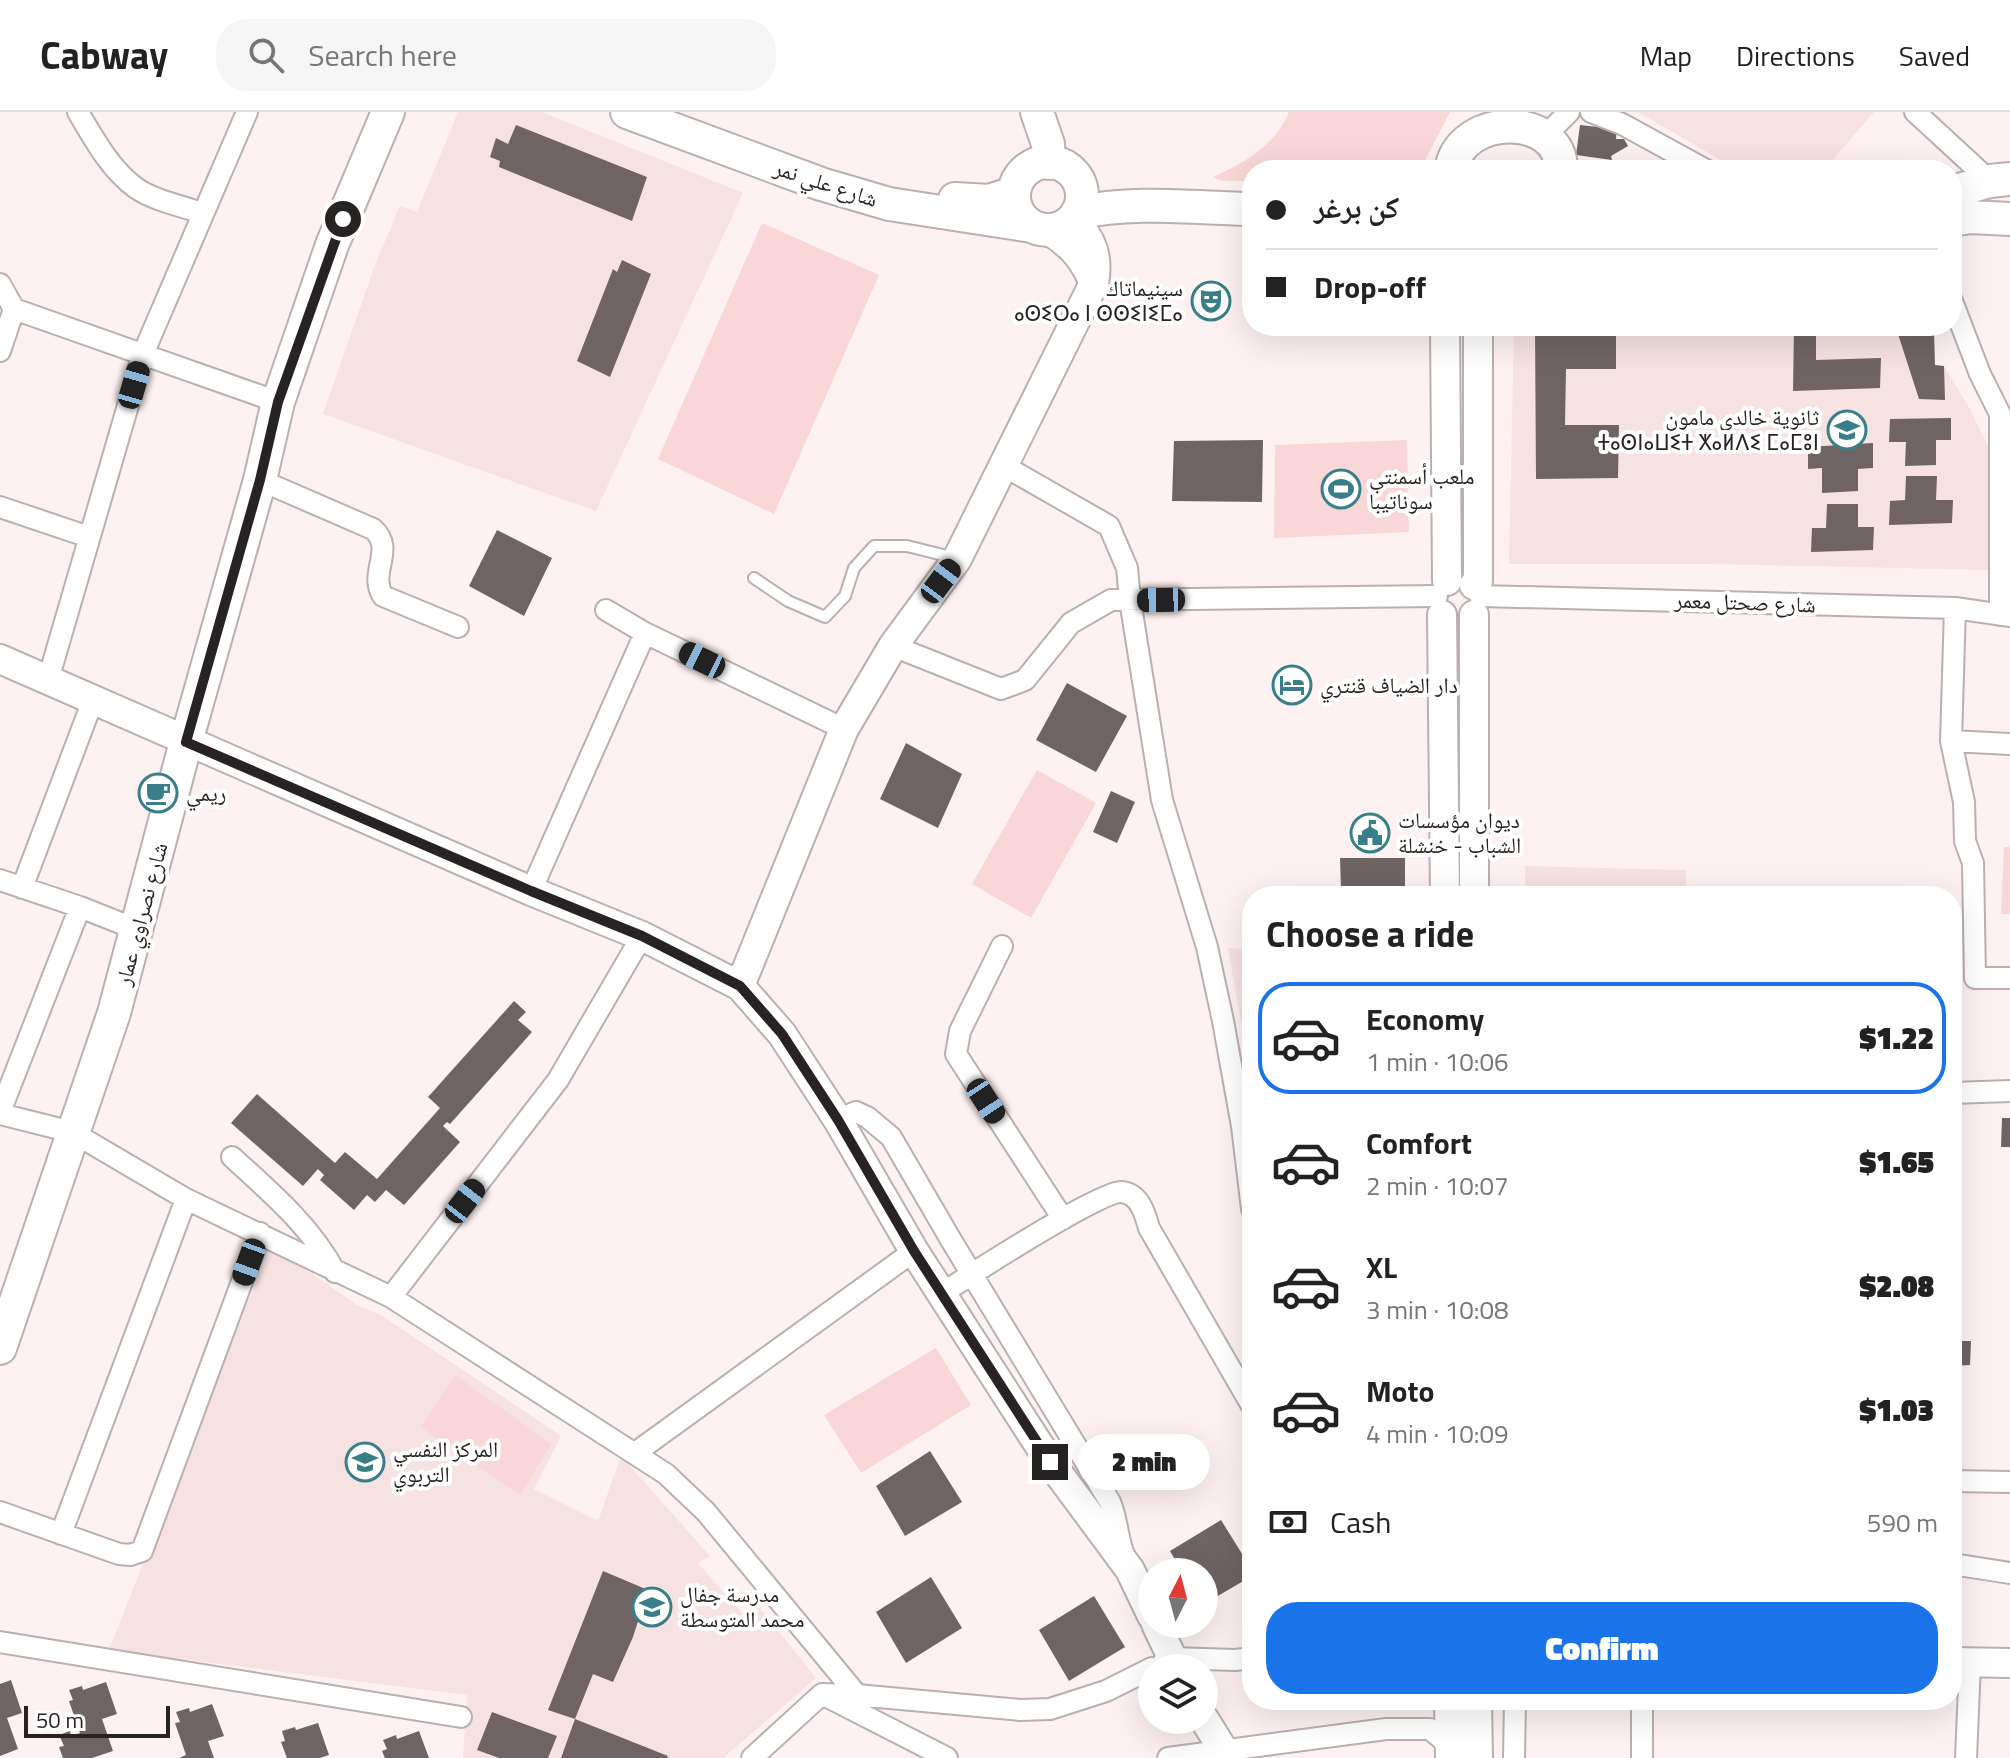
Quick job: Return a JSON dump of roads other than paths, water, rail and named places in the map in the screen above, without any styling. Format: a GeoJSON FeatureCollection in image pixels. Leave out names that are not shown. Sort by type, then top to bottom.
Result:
{"type":"FeatureCollection","features":[{"type":"Feature","properties":{"kind":"main road","name":"شارع نصراوي عمار"},"geometry":{"type":"LineString","coordinates":[[0,1348],[114,1013],[260,480],[278,402],[332,245],[388,112]]}},
{"type":"Feature","properties":{"kind":"main road","name":"شارع علي نمر"},"geometry":{"type":"LineString","coordinates":[[627,112],[821,184],[889,204],[1058,222],[1102,208],[1127,206],[1242,209]]}},
{"type":"Feature","properties":{"kind":"main road","name":"شارع علي نمر"},"geometry":{"type":"LineString","coordinates":[[688,112],[843,173],[887,186],[976,201],[989,201],[1014,193]]}},
{"type":"Feature","properties":{"kind":"main road"},"geometry":{"type":"LineString","coordinates":[[1037,112],[1048,144],[1049,163]]}},
{"type":"Feature","properties":{"kind":"main road"},"geometry":{"type":"LineString","coordinates":[[1452,160],[1461,137],[1473,124],[1498,114],[1558,122],[1556,147],[1559,160]]}},
{"type":"Feature","properties":{"kind":"main road"},"geometry":{"type":"LineString","coordinates":[[1039,164],[1059,164],[1075,176],[1082,194],[1058,222],[1018,212],[1014,193],[1022,174],[1039,164]]}},
{"type":"Feature","properties":{"kind":"main road"},"geometry":{"type":"LineString","coordinates":[[1962,190],[2000,180]]}},
{"type":"Feature","properties":{"kind":"main road"},"geometry":{"type":"LineString","coordinates":[[1962,218],[2010,219]]}},
{"type":"Feature","properties":{"kind":"main road"},"geometry":{"type":"LineString","coordinates":[[740,986],[844,729],[893,646],[957,559],[1094,283],[1084,259],[1063,239],[1058,222]]}},
{"type":"Feature","properties":{"kind":"main road"},"geometry":{"type":"LineString","coordinates":[[1446,336],[1473,886]]}},
{"type":"Feature","properties":{"kind":"main road"},"geometry":{"type":"LineString","coordinates":[[1445,886],[1459,598],[1478,581],[1478,336]]}},
{"type":"Feature","properties":{"kind":"main road"},"geometry":{"type":"LineString","coordinates":[[0,659],[531,891],[642,936],[740,986],[782,1034],[838,1120],[941,1294],[1050,1462],[1130,1570],[1138,1587]]}},
{"type":"Feature","properties":{"kind":"main road"},"geometry":{"type":"LineString","coordinates":[[1962,1663],[2010,1663]]}},
{"type":"Feature","properties":{"kind":"main road"},"geometry":{"type":"LineString","coordinates":[[1450,1710],[1455,1754]]}},
{"type":"Feature","properties":{"kind":"main road"},"geometry":{"type":"LineString","coordinates":[[1477,1710],[1478,1758]]}},
{"type":"Feature","properties":{"kind":"main road"},"geometry":{"type":"LineString","coordinates":[[1213,1734],[1225,1755]]}},
{"type":"Feature","properties":{"kind":"street"},"geometry":{"type":"LineString","coordinates":[[78,112],[109,161],[138,190],[202,213]]}},
{"type":"Feature","properties":{"kind":"street"},"geometry":{"type":"LineString","coordinates":[[48,680],[143,354],[247,112]]}},
{"type":"Feature","properties":{"kind":"street"},"geometry":{"type":"LineString","coordinates":[[1591,112],[1622,124],[1688,160]]}},
{"type":"Feature","properties":{"kind":"street"},"geometry":{"type":"LineString","coordinates":[[1915,112],[2000,180]]}},
{"type":"Feature","properties":{"kind":"street"},"geometry":{"type":"LineString","coordinates":[[0,284],[14,309],[278,402]]}},
{"type":"Feature","properties":{"kind":"street"},"geometry":{"type":"LineString","coordinates":[[0,351],[14,309]]}},
{"type":"Feature","properties":{"kind":"street"},"geometry":{"type":"LineString","coordinates":[[1962,327],[1980,374],[2005,414],[2005,616]]}},
{"type":"Feature","properties":{"kind":"street"},"geometry":{"type":"LineString","coordinates":[[1004,466],[1109,526],[1127,568],[1162,800],[1207,947],[1242,1126]]}},
{"type":"Feature","properties":{"kind":"street"},"geometry":{"type":"LineString","coordinates":[[260,480],[373,529],[383,540],[378,580],[383,596],[458,627]]}},
{"type":"Feature","properties":{"kind":"street"},"geometry":{"type":"LineString","coordinates":[[0,507],[89,537]]}},
{"type":"Feature","properties":{"kind":"street","name":"شارع صحتل معمر"},"geometry":{"type":"LineString","coordinates":[[893,646],[1001,689],[1025,680],[1071,623],[1111,600],[1459,598],[1955,608],[2005,616]]}},
{"type":"Feature","properties":{"kind":"street"},"geometry":{"type":"LineString","coordinates":[[1955,608],[1951,741],[1964,802],[1965,841],[1973,863],[1975,978],[2010,978]]}},
{"type":"Feature","properties":{"kind":"street"},"geometry":{"type":"LineString","coordinates":[[606,610],[645,633],[844,729]]}},
{"type":"Feature","properties":{"kind":"street"},"geometry":{"type":"LineString","coordinates":[[531,891],[645,633]]}},
{"type":"Feature","properties":{"kind":"street"},"geometry":{"type":"LineString","coordinates":[[22,888],[93,700]]}},
{"type":"Feature","properties":{"kind":"street"},"geometry":{"type":"LineString","coordinates":[[1951,741],[2010,744]]}},
{"type":"Feature","properties":{"kind":"street"},"geometry":{"type":"LineString","coordinates":[[0,880],[138,930]]}},
{"type":"Feature","properties":{"kind":"street"},"geometry":{"type":"LineString","coordinates":[[80,907],[0,1113],[72,1132],[186,1199],[391,1297],[666,1474],[706,1512],[857,1695]]}},
{"type":"Feature","properties":{"kind":"street"},"geometry":{"type":"LineString","coordinates":[[391,1297],[558,1080],[642,936]]}},
{"type":"Feature","properties":{"kind":"street"},"geometry":{"type":"LineString","coordinates":[[1002,946],[960,1031],[956,1054],[1063,1219]]}},
{"type":"Feature","properties":{"kind":"street"},"geometry":{"type":"LineString","coordinates":[[1962,1093],[2010,1091]]}},
{"type":"Feature","properties":{"kind":"street"},"geometry":{"type":"LineString","coordinates":[[838,1120],[856,1112],[891,1137],[1110,1502],[1115,1514],[1116,1532],[1130,1570]]}},
{"type":"Feature","properties":{"kind":"street"},"geometry":{"type":"LineString","coordinates":[[232,1157],[296,1216],[325,1252],[335,1272]]}},
{"type":"Feature","properties":{"kind":"street"},"geometry":{"type":"LineString","coordinates":[[941,1294],[1063,1219],[1117,1191],[1131,1194],[1143,1208],[1149,1228],[1242,1389]]}},
{"type":"Feature","properties":{"kind":"street"},"geometry":{"type":"LineString","coordinates":[[61,1534],[186,1199]]}},
{"type":"Feature","properties":{"kind":"street"},"geometry":{"type":"LineString","coordinates":[[0,1512],[130,1555],[137,1554],[146,1545],[260,1233]]}},
{"type":"Feature","properties":{"kind":"street"},"geometry":{"type":"LineString","coordinates":[[635,1453],[914,1251]]}},
{"type":"Feature","properties":{"kind":"street"},"geometry":{"type":"LineString","coordinates":[[1962,1481],[2010,1482]]}},
{"type":"Feature","properties":{"kind":"street"},"geometry":{"type":"LineString","coordinates":[[1962,1566],[2010,1573]]}},
{"type":"Feature","properties":{"kind":"street"},"geometry":{"type":"LineString","coordinates":[[0,1642],[461,1717]]}},
{"type":"Feature","properties":{"kind":"street"},"geometry":{"type":"LineString","coordinates":[[1218,1661],[1242,1659]]}},
{"type":"Feature","properties":{"kind":"street"},"geometry":{"type":"LineString","coordinates":[[752,1758],[822,1694],[1020,1710],[1050,1709],[1138,1677]]}},
{"type":"Feature","properties":{"kind":"street"},"geometry":{"type":"LineString","coordinates":[[1962,1682],[1966,1758]]}},
{"type":"Feature","properties":{"kind":"street"},"geometry":{"type":"LineString","coordinates":[[822,1694],[947,1758]]}},
{"type":"Feature","properties":{"kind":"street"},"geometry":{"type":"LineString","coordinates":[[1514,1758],[1515,1710]]}},
{"type":"Feature","properties":{"kind":"street"},"geometry":{"type":"LineString","coordinates":[[1642,1710],[1642,1758]]}},
{"type":"Feature","properties":{"kind":"street"},"geometry":{"type":"LineString","coordinates":[[1168,1758],[1225,1755],[1386,1729],[1430,1729],[1455,1754]]}},
{"type":"Feature","properties":{"kind":"lane"},"geometry":{"type":"LineString","coordinates":[[754,578],[788,601],[825,617],[845,596],[854,568],[874,546],[907,546],[957,559]]}},
{"type":"Feature","properties":{"kind":"place","name":"سينيماتاك ⴰⵙⵉⵔⴰ ⵏ ⵙⵙⵉⵏⵉⵎⴰ"},"geometry":{"type":"Point","coordinates":[1211,301]}},
{"type":"Feature","properties":{"kind":"place","name":"ثانوية خالدي مامون ⵜⴰⵙⵏⴰⵡⵉⵜ ⵅⴰⵍⴷⵉ ⵎⴰⵎⵓⵏ"},"geometry":{"type":"Point","coordinates":[1847,430]}},
{"type":"Feature","properties":{"kind":"place","name":"ملعب أسمنتي سوناتيبا"},"geometry":{"type":"Point","coordinates":[1341,489]}},
{"type":"Feature","properties":{"kind":"place","name":"دار الضياف قنتري"},"geometry":{"type":"Point","coordinates":[1292,685]}},
{"type":"Feature","properties":{"kind":"place","name":"ريمي"},"geometry":{"type":"Point","coordinates":[158,793]}},
{"type":"Feature","properties":{"kind":"place","name":"ديوان مؤسسات الشباب - خنشلة"},"geometry":{"type":"Point","coordinates":[1370,833]}},
{"type":"Feature","properties":{"kind":"place","name":"المركز النفسي التربوي"},"geometry":{"type":"Point","coordinates":[365,1462]}},
{"type":"Feature","properties":{"kind":"place","name":"مدرسة جفال محمد المتوسطة"},"geometry":{"type":"Point","coordinates":[652,1607]}}]}
